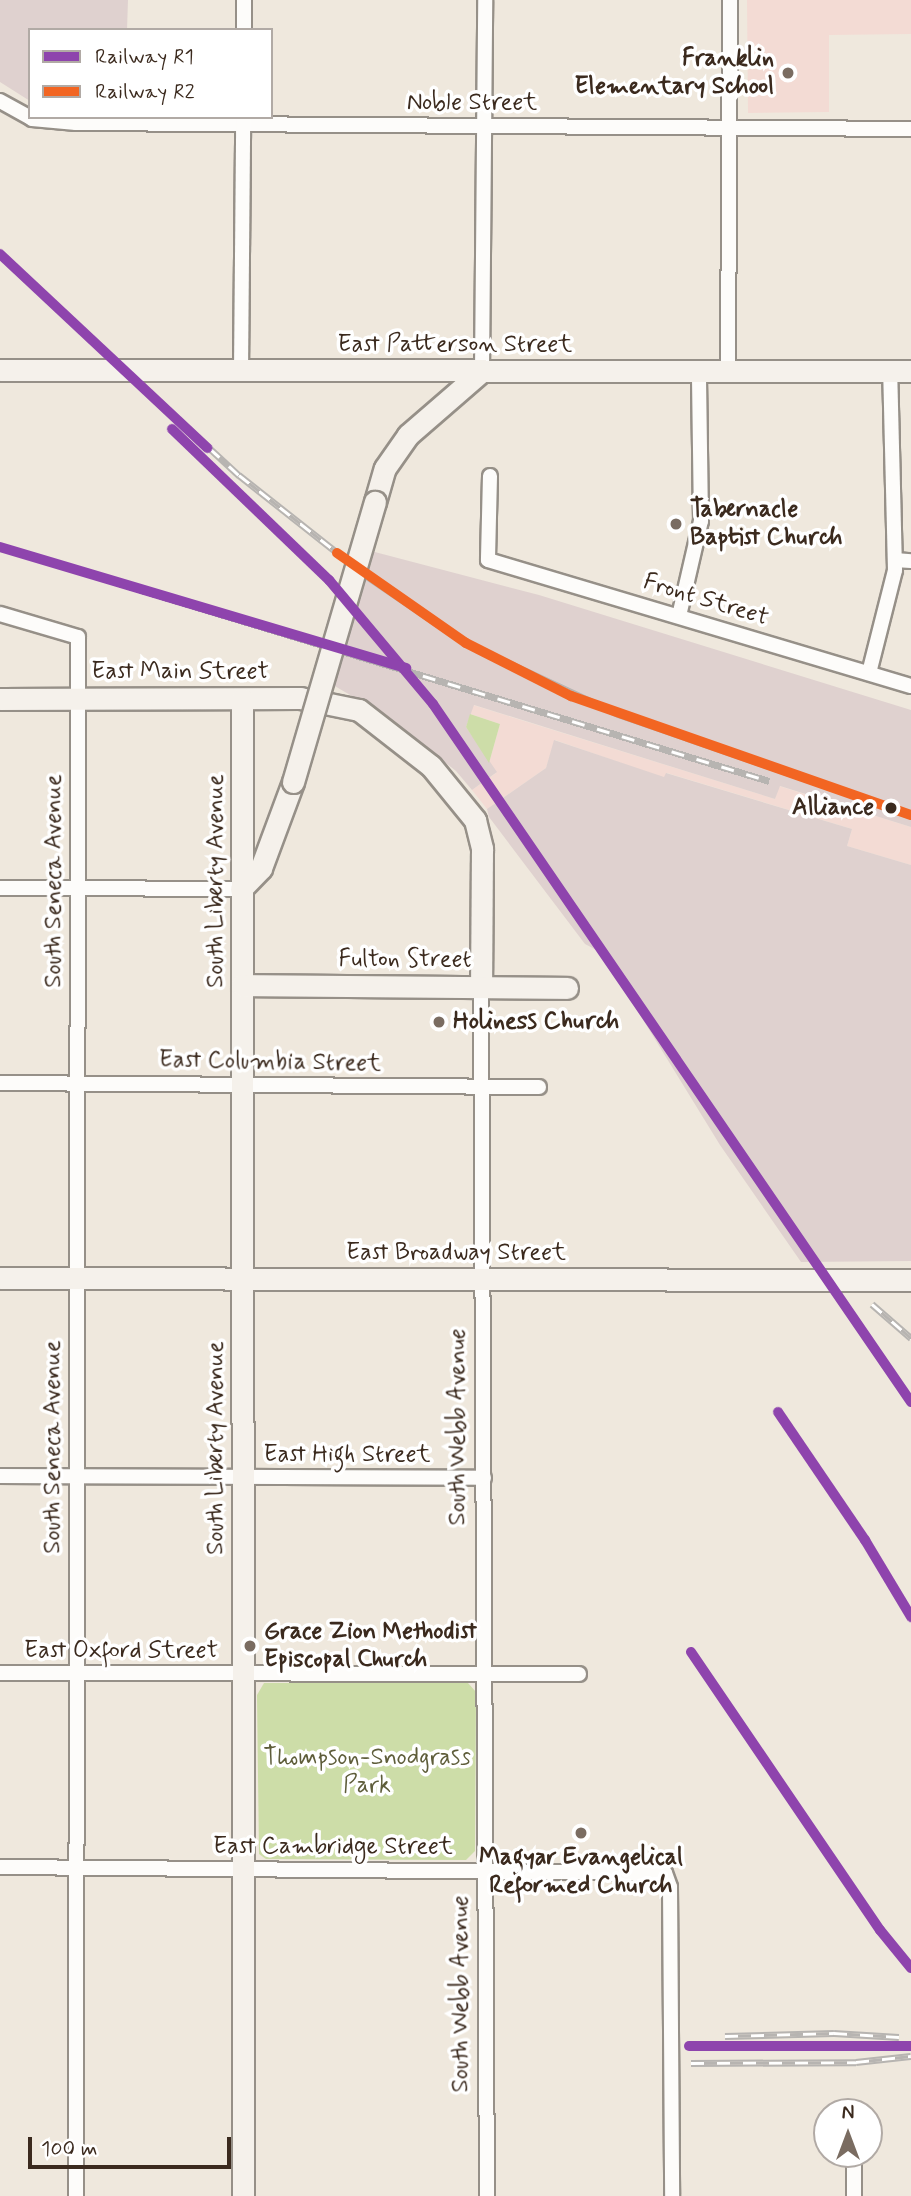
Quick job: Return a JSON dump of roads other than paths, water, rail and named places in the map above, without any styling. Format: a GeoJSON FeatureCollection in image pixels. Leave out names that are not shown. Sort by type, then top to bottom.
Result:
{"type":"FeatureCollection","features":[{"type":"Feature","properties":{"kind":"street"},"geometry":{"type":"LineString","coordinates":[[244,0],[244,28]]}},
{"type":"Feature","properties":{"kind":"street"},"geometry":{"type":"LineString","coordinates":[[0,888],[241,889],[261,868],[293,782],[385,468],[408,435],[482,371],[485,0]]}},
{"type":"Feature","properties":{"kind":"street"},"geometry":{"type":"LineString","coordinates":[[728,371],[730,0]]}},
{"type":"Feature","properties":{"kind":"street","name":"Noble Street"},"geometry":{"type":"LineString","coordinates":[[0,101],[28,117]]}},
{"type":"Feature","properties":{"kind":"street","name":"Noble Street"},"geometry":{"type":"LineString","coordinates":[[32,119],[911,129]]}},
{"type":"Feature","properties":{"kind":"street"},"geometry":{"type":"LineString","coordinates":[[242,371],[243,121]]}},
{"type":"Feature","properties":{"kind":"street","name":"East Patterson Street"},"geometry":{"type":"LineString","coordinates":[[0,370],[901,370]]}},
{"type":"Feature","properties":{"kind":"street"},"geometry":{"type":"LineString","coordinates":[[869,673],[891,599],[895,561],[901,370]]}},
{"type":"Feature","properties":{"kind":"street"},"geometry":{"type":"LineString","coordinates":[[679,616],[701,521],[699,371]]}},
{"type":"Feature","properties":{"kind":"street","name":"Front Street"},"geometry":{"type":"LineString","coordinates":[[490,476],[488,559],[911,685]]}},
{"type":"Feature","properties":{"kind":"street"},"geometry":{"type":"LineString","coordinates":[[895,561],[911,561]]}},
{"type":"Feature","properties":{"kind":"street","name":"South Seneca Avenue"},"geometry":{"type":"LineString","coordinates":[[0,614],[78,637],[76,2196]]}},
{"type":"Feature","properties":{"kind":"street","name":"East Main Street"},"geometry":{"type":"LineString","coordinates":[[0,699],[326,700],[359,710]]}},
{"type":"Feature","properties":{"kind":"street","name":"South Liberty Avenue"},"geometry":{"type":"LineString","coordinates":[[242,699],[243,2196]]}},
{"type":"Feature","properties":{"kind":"street","name":"South Webb Avenue"},"geometry":{"type":"LineString","coordinates":[[359,710],[431,766],[475,820],[482,849],[488,1870],[487,2196]]}},
{"type":"Feature","properties":{"kind":"street","name":"Fulton Street"},"geometry":{"type":"LineString","coordinates":[[242,985],[567,988]]}},
{"type":"Feature","properties":{"kind":"street","name":"East Columbia Street"},"geometry":{"type":"LineString","coordinates":[[0,1083],[539,1087]]}},
{"type":"Feature","properties":{"kind":"street","name":"East Broadway Street"},"geometry":{"type":"LineString","coordinates":[[0,1278],[911,1280]]}},
{"type":"Feature","properties":{"kind":"street","name":"East High Street"},"geometry":{"type":"LineString","coordinates":[[0,1476],[484,1478]]}},
{"type":"Feature","properties":{"kind":"street","name":"East Oxford Street"},"geometry":{"type":"LineString","coordinates":[[0,1672],[579,1674]]}},
{"type":"Feature","properties":{"kind":"street","name":"East Cambridge Street"},"geometry":{"type":"LineString","coordinates":[[0,1867],[665,1873],[670,1887],[672,2196]]}},
{"type":"Feature","properties":{"kind":"street"},"geometry":{"type":"LineString","coordinates":[[854,2168],[854,2196]]}},
{"type":"Feature","properties":{"kind":"railway"},"geometry":{"type":"LineString","coordinates":[[0,254],[239,475],[367,576],[466,643],[618,714],[911,815]]}},
{"type":"Feature","properties":{"kind":"railway"},"geometry":{"type":"LineString","coordinates":[[172,429],[329,580],[433,704],[911,1402]]}},
{"type":"Feature","properties":{"kind":"railway"},"geometry":{"type":"LineString","coordinates":[[0,547],[769,781]]}},
{"type":"Feature","properties":{"kind":"railway"},"geometry":{"type":"LineString","coordinates":[[872,1304],[911,1338]]}},
{"type":"Feature","properties":{"kind":"railway"},"geometry":{"type":"LineString","coordinates":[[778,1412],[865,1540],[911,1617]]}},
{"type":"Feature","properties":{"kind":"railway"},"geometry":{"type":"LineString","coordinates":[[691,1652],[880,1930],[911,1968]]}},
{"type":"Feature","properties":{"kind":"railway"},"geometry":{"type":"LineString","coordinates":[[725,2036],[834,2033],[899,2037]]}},
{"type":"Feature","properties":{"kind":"railway"},"geometry":{"type":"LineString","coordinates":[[689,2046],[911,2046]]}},
{"type":"Feature","properties":{"kind":"railway"},"geometry":{"type":"LineString","coordinates":[[691,2063],[856,2062],[911,2056]]}},
{"type":"Feature","properties":{"kind":"rail line","name":"R1"},"geometry":{"type":"LineString","coordinates":[[0,254],[207,448]]}},
{"type":"Feature","properties":{"kind":"rail line","name":"R1"},"geometry":{"type":"LineString","coordinates":[[172,429],[329,580],[433,704],[911,1402]]}},
{"type":"Feature","properties":{"kind":"rail line","name":"R1"},"geometry":{"type":"LineString","coordinates":[[0,547],[406,668]]}},
{"type":"Feature","properties":{"kind":"rail line","name":"R2"},"geometry":{"type":"LineString","coordinates":[[337,553],[466,643],[571,696],[911,815]]}},
{"type":"Feature","properties":{"kind":"rail line","name":"R1"},"geometry":{"type":"LineString","coordinates":[[778,1412],[865,1540],[911,1617]]}},
{"type":"Feature","properties":{"kind":"rail line","name":"R1"},"geometry":{"type":"LineString","coordinates":[[691,1652],[880,1930],[911,1968]]}},
{"type":"Feature","properties":{"kind":"rail line","name":"R1"},"geometry":{"type":"LineString","coordinates":[[689,2046],[911,2046]]}},
{"type":"Feature","properties":{"kind":"place","name":"Franklin Elementary School"},"geometry":{"type":"Point","coordinates":[788,73]}},
{"type":"Feature","properties":{"kind":"place","name":"Tabernacle Baptist Church"},"geometry":{"type":"Point","coordinates":[676,524]}},
{"type":"Feature","properties":{"kind":"place","name":"Alliance"},"geometry":{"type":"Point","coordinates":[891,808]}},
{"type":"Feature","properties":{"kind":"place","name":"Holiness Church"},"geometry":{"type":"Point","coordinates":[439,1022]}},
{"type":"Feature","properties":{"kind":"place","name":"Grace Zion Methodist Episcopal Church"},"geometry":{"type":"Point","coordinates":[250,1646]}},
{"type":"Feature","properties":{"kind":"place","name":"Magyar Evangelical Reformed Church"},"geometry":{"type":"Point","coordinates":[581,1833]}},
{"type":"Feature","properties":{"kind":"park label","name":"Thompson-Snodgrass Park"},"geometry":{"type":"Point","coordinates":[367,1772]}}]}
